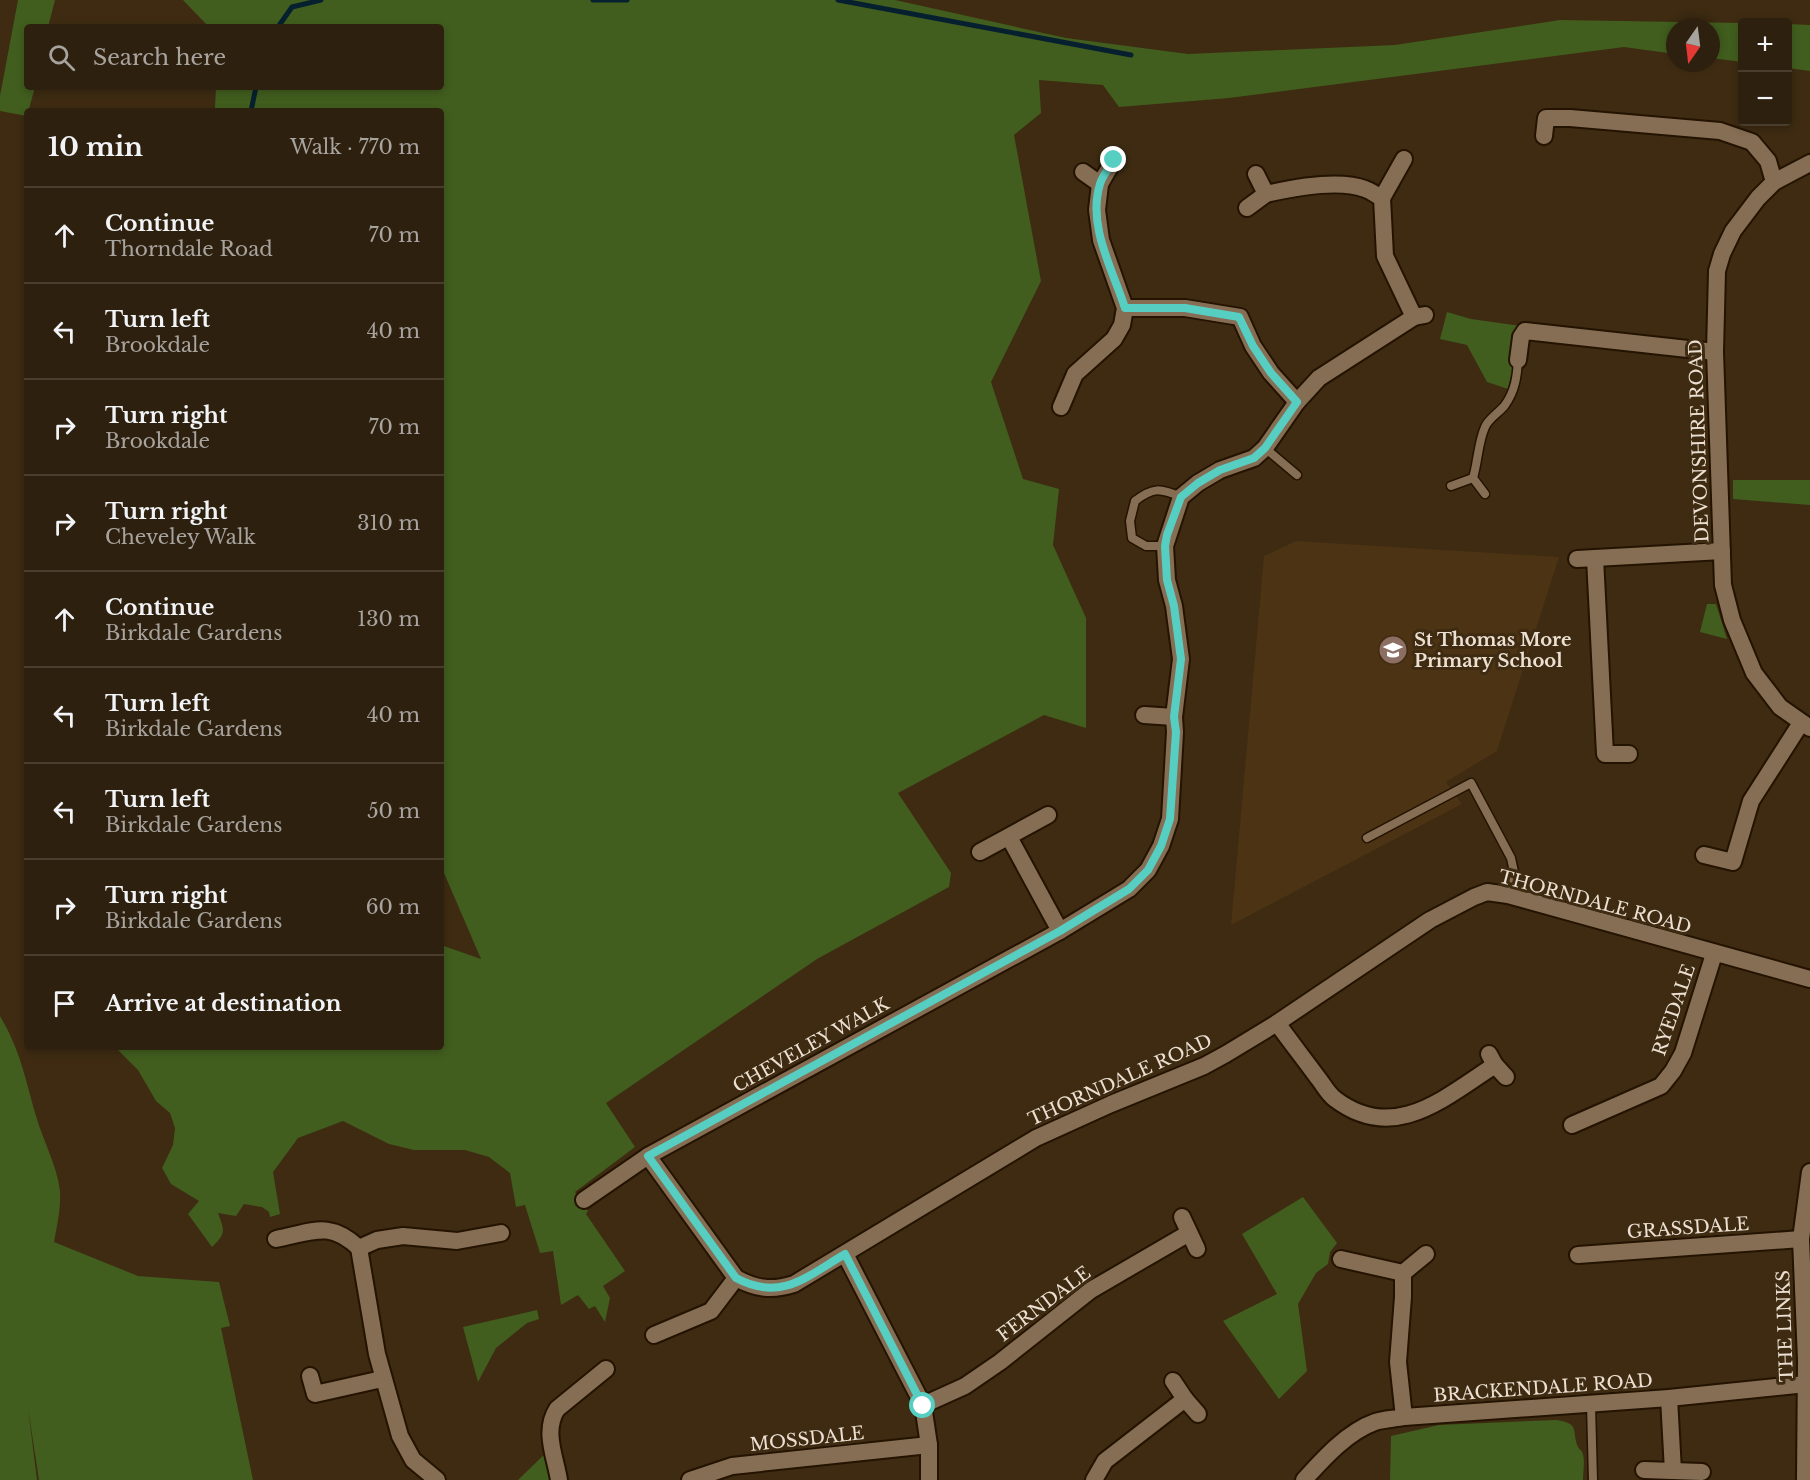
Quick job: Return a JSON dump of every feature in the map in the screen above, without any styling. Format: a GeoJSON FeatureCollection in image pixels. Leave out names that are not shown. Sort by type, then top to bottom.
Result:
{"type":"FeatureCollection","features":[{"type":"Feature","properties":{"kind":"street"},"geometry":{"type":"LineString","coordinates":[[1544,136],[1546,117],[1720,131],[1752,142],[1768,161],[1774,182]]}},
{"type":"Feature","properties":{"kind":"street"},"geometry":{"type":"LineString","coordinates":[[1165,546],[1181,497],[1198,483],[1220,470],[1254,458],[1265,448],[1297,402],[1319,378],[1419,316],[1385,256],[1382,198],[1404,159]]}},
{"type":"Feature","properties":{"kind":"street"},"geometry":{"type":"LineString","coordinates":[[1061,406],[1075,374],[1114,339],[1122,325],[1125,308],[1101,240],[1097,210],[1100,184],[1114,160]]}},
{"type":"Feature","properties":{"kind":"street","name":"DEVONSHIRE ROAD"},"geometry":{"type":"LineString","coordinates":[[1806,726],[1780,707],[1754,673],[1732,620],[1724,585],[1715,352],[1717,271],[1733,231],[1758,198],[1774,182],[1810,164]]}},
{"type":"Feature","properties":{"kind":"street"},"geometry":{"type":"LineString","coordinates":[[1083,172],[1100,184]]}},
{"type":"Feature","properties":{"kind":"street"},"geometry":{"type":"LineString","coordinates":[[1256,174],[1266,194]]}},
{"type":"Feature","properties":{"kind":"street"},"geometry":{"type":"LineString","coordinates":[[1247,208],[1266,194],[1290,188],[1334,185],[1364,189],[1382,198]]}},
{"type":"Feature","properties":{"kind":"street"},"geometry":{"type":"LineString","coordinates":[[1125,308],[1185,308],[1239,317],[1253,346],[1271,373],[1297,402]]}},
{"type":"Feature","properties":{"kind":"street"},"geometry":{"type":"LineString","coordinates":[[1518,360],[1521,337],[1525,331],[1715,352]]}},
{"type":"Feature","properties":{"kind":"street"},"geometry":{"type":"LineString","coordinates":[[1060,365],[1075,374]]}},
{"type":"Feature","properties":{"kind":"street","name":"CHEVELEY WALK"},"geometry":{"type":"LineString","coordinates":[[584,1200],[648,1156],[1060,931],[1129,889],[1148,870],[1161,846],[1170,819],[1176,732],[1174,717],[1181,659],[1174,606],[1167,580],[1165,546]]}},
{"type":"Feature","properties":{"kind":"street"},"geometry":{"type":"LineString","coordinates":[[1577,559],[1722,551]]}},
{"type":"Feature","properties":{"kind":"street"},"geometry":{"type":"LineString","coordinates":[[1595,558],[1605,754],[1629,754]]}},
{"type":"Feature","properties":{"kind":"street"},"geometry":{"type":"LineString","coordinates":[[1144,715],[1174,717]]}},
{"type":"Feature","properties":{"kind":"street"},"geometry":{"type":"LineString","coordinates":[[1704,855],[1732,862],[1751,801],[1806,726]]}},
{"type":"Feature","properties":{"kind":"street"},"geometry":{"type":"LineString","coordinates":[[980,852],[1048,815]]}},
{"type":"Feature","properties":{"kind":"street"},"geometry":{"type":"LineString","coordinates":[[1009,837],[1060,931]]}},
{"type":"Feature","properties":{"kind":"street","name":"THORNDALE ROAD"},"geometry":{"type":"LineString","coordinates":[[736,1278],[750,1286],[766,1289],[794,1284],[1036,1138],[1204,1066],[1277,1023],[1430,920],[1487,892],[1508,895],[1810,979]]}},
{"type":"Feature","properties":{"kind":"street","name":"RYEDALE"},"geometry":{"type":"LineString","coordinates":[[1572,1125],[1661,1086],[1683,1053],[1714,954]]}},
{"type":"Feature","properties":{"kind":"street"},"geometry":{"type":"LineString","coordinates":[[1277,1023],[1334,1099],[1361,1113],[1387,1119],[1428,1109],[1496,1065]]}},
{"type":"Feature","properties":{"kind":"street"},"geometry":{"type":"LineString","coordinates":[[648,1156],[736,1278],[711,1311],[654,1336]]}},
{"type":"Feature","properties":{"kind":"street","name":"THE LINKS"},"geometry":{"type":"LineString","coordinates":[[1805,1480],[1806,1384],[1801,1239],[1810,1172]]}},
{"type":"Feature","properties":{"kind":"street"},"geometry":{"type":"LineString","coordinates":[[1182,1217],[1197,1250]]}},
{"type":"Feature","properties":{"kind":"street"},"geometry":{"type":"LineString","coordinates":[[276,1239],[321,1230],[335,1230],[348,1237],[359,1248],[382,1379],[400,1436],[413,1460],[437,1480]]}},
{"type":"Feature","properties":{"kind":"street"},"geometry":{"type":"LineString","coordinates":[[359,1248],[377,1240],[404,1236],[457,1241],[501,1233]]}},
{"type":"Feature","properties":{"kind":"street","name":"FERNDALE"},"geometry":{"type":"LineString","coordinates":[[923,1406],[965,1386],[1000,1362],[1091,1290],[1189,1233]]}},
{"type":"Feature","properties":{"kind":"street","name":"GRASSDALE"},"geometry":{"type":"LineString","coordinates":[[1578,1255],[1801,1239]]}},
{"type":"Feature","properties":{"kind":"street"},"geometry":{"type":"LineString","coordinates":[[845,1254],[923,1406],[929,1445],[929,1480]]}},
{"type":"Feature","properties":{"kind":"street"},"geometry":{"type":"LineString","coordinates":[[1403,1273],[1426,1254]]}},
{"type":"Feature","properties":{"kind":"street"},"geometry":{"type":"LineString","coordinates":[[1341,1259],[1403,1273]]}},
{"type":"Feature","properties":{"kind":"street"},"geometry":{"type":"LineString","coordinates":[[1403,1273],[1398,1362],[1404,1417]]}},
{"type":"Feature","properties":{"kind":"street"},"geometry":{"type":"LineString","coordinates":[[559,1480],[550,1438],[551,1417],[557,1409],[582,1392],[606,1369]]}},
{"type":"Feature","properties":{"kind":"street"},"geometry":{"type":"LineString","coordinates":[[310,1376],[315,1394],[382,1379]]}},
{"type":"Feature","properties":{"kind":"street"},"geometry":{"type":"LineString","coordinates":[[1173,1381],[1198,1414]]}},
{"type":"Feature","properties":{"kind":"street","name":"BRACKENDALE ROAD"},"geometry":{"type":"LineString","coordinates":[[1304,1480],[1318,1464],[1347,1439],[1374,1423],[1404,1417],[1669,1398],[1806,1384]]}},
{"type":"Feature","properties":{"kind":"street"},"geometry":{"type":"LineString","coordinates":[[1669,1398],[1673,1471]]}},
{"type":"Feature","properties":{"kind":"street"},"geometry":{"type":"LineString","coordinates":[[1094,1480],[1105,1461],[1185,1399]]}},
{"type":"Feature","properties":{"kind":"street","name":"MOSSDALE"},"geometry":{"type":"LineString","coordinates":[[690,1480],[732,1466],[929,1445]]}},
{"type":"Feature","properties":{"kind":"street"},"geometry":{"type":"LineString","coordinates":[[1644,1470],[1702,1472]]}},
{"type":"Feature","properties":{"kind":"lane"},"geometry":{"type":"LineString","coordinates":[[1485,494],[1473,478],[1483,432],[1487,423],[1505,405],[1517,382],[1518,360]]}},
{"type":"Feature","properties":{"kind":"lane"},"geometry":{"type":"LineString","coordinates":[[1265,448],[1298,475]]}},
{"type":"Feature","properties":{"kind":"lane"},"geometry":{"type":"LineString","coordinates":[[1451,486],[1473,478]]}},
{"type":"Feature","properties":{"kind":"lane"},"geometry":{"type":"LineString","coordinates":[[1165,546],[1146,546],[1132,538],[1130,521],[1135,501],[1148,491],[1164,490],[1181,497]]}},
{"type":"Feature","properties":{"kind":"lane"},"geometry":{"type":"LineString","coordinates":[[1367,838],[1471,783],[1511,858],[1514,872],[1508,895]]}},
{"type":"Feature","properties":{"kind":"lane"},"geometry":{"type":"LineString","coordinates":[[1591,1404],[1593,1480]]}},
{"type":"Feature","properties":{"kind":"shaded area","name":"St Thomas More Primary School"},"geometry":{"type":"Polygon","coordinates":[[[1296,541],[1559,557],[1497,751],[1446,782],[1462,804],[1231,925],[1264,556],[1296,541]]]}},
{"type":"Feature","properties":{"kind":"green space"},"geometry":{"type":"Polygon","coordinates":[[[18,0],[55,0],[49,24],[24,24],[24,90],[34,90],[29,108],[24,108],[24,115],[0,111],[0,96],[18,0]]]}},
{"type":"Feature","properties":{"kind":"green space"},"geometry":{"type":"Polygon","coordinates":[[[183,0],[895,0],[1066,38],[1188,54],[1395,45],[1560,20],[1666,22],[1666,53],[1624,47],[1229,98],[1119,107],[1103,85],[1039,80],[1041,113],[1014,135],[1041,281],[991,382],[1023,479],[1059,489],[1053,545],[1086,618],[1086,728],[1044,715],[898,793],[951,873],[949,887],[817,959],[606,1103],[635,1147],[575,1192],[588,1211],[586,1214],[625,1271],[603,1286],[610,1298],[605,1322],[595,1306],[589,1309],[578,1295],[561,1305],[553,1251],[540,1253],[525,1205],[516,1207],[510,1173],[489,1157],[465,1150],[414,1150],[389,1144],[343,1121],[298,1138],[273,1172],[280,1214],[270,1217],[269,1212],[262,1207],[244,1204],[236,1216],[218,1213],[223,1231],[212,1247],[188,1214],[199,1201],[171,1184],[162,1168],[173,1145],[175,1128],[170,1113],[156,1101],[138,1070],[118,1050],[444,1050],[444,946],[481,959],[444,873],[444,108],[215,108],[216,90],[444,90],[444,24],[206,24],[183,0]]]}},
{"type":"Feature","properties":{"kind":"green space"},"geometry":{"type":"Polygon","coordinates":[[[1720,23],[1738,23],[1738,61],[1720,59],[1720,23]]]}},
{"type":"Feature","properties":{"kind":"green space"},"geometry":{"type":"Polygon","coordinates":[[[1792,24],[1810,25],[1810,71],[1792,69],[1792,24]]]}},
{"type":"Feature","properties":{"kind":"green space"},"geometry":{"type":"Polygon","coordinates":[[[1447,312],[1471,319],[1521,326],[1508,389],[1487,382],[1467,345],[1440,339],[1447,312]]]}},
{"type":"Feature","properties":{"kind":"green space"},"geometry":{"type":"Polygon","coordinates":[[[1733,480],[1810,480],[1810,505],[1733,499],[1733,480]]]}},
{"type":"Feature","properties":{"kind":"green space"},"geometry":{"type":"Polygon","coordinates":[[[1707,604],[1716,604],[1727,639],[1700,632],[1707,604]]]}},
{"type":"Feature","properties":{"kind":"green space"},"geometry":{"type":"Polygon","coordinates":[[[0,1016],[18,1053],[58,1181],[60,1204],[54,1242],[138,1276],[219,1282],[230,1326],[221,1328],[253,1480],[39,1480],[28,1408],[37,1480],[0,1480],[0,1016]]]}},
{"type":"Feature","properties":{"kind":"green space"},"geometry":{"type":"Polygon","coordinates":[[[1303,1197],[1337,1243],[1330,1252],[1328,1264],[1316,1273],[1298,1304],[1307,1371],[1279,1399],[1223,1321],[1277,1294],[1242,1234],[1303,1197]]]}},
{"type":"Feature","properties":{"kind":"green space"},"geometry":{"type":"Polygon","coordinates":[[[537,1310],[539,1319],[527,1323],[496,1348],[478,1382],[463,1327],[537,1310]]]}},
{"type":"Feature","properties":{"kind":"green space"},"geometry":{"type":"Polygon","coordinates":[[[1556,1420],[1569,1424],[1574,1429],[1578,1447],[1584,1458],[1583,1480],[1390,1480],[1391,1436],[1439,1425],[1556,1420]]]}},
{"type":"Feature","properties":{"kind":"green space"},"geometry":{"type":"Polygon","coordinates":[[[552,1447],[560,1480],[518,1480],[552,1447]]]}},
{"type":"Feature","properties":{"kind":"waterway"},"geometry":{"type":"LineString","coordinates":[[280,24],[292,7],[321,0]]}},
{"type":"Feature","properties":{"kind":"waterway"},"geometry":{"type":"LineString","coordinates":[[593,0],[627,0]]}},
{"type":"Feature","properties":{"kind":"waterway"},"geometry":{"type":"LineString","coordinates":[[838,0],[1131,55]]}},
{"type":"Feature","properties":{"kind":"waterway"},"geometry":{"type":"LineString","coordinates":[[252,108],[255,90]]}},
{"type":"Feature","properties":{"kind":"place","name":"St Thomas More Primary School"},"geometry":{"type":"Point","coordinates":[1393,650]}},
{"type":"Feature","properties":{"kind":"route"},"geometry":{"type":"LineString","coordinates":[[923,1406],[845,1254],[794,1284],[766,1289],[750,1286],[736,1278],[648,1156],[1060,931],[1129,889],[1148,870],[1161,846],[1170,819],[1176,732],[1174,717],[1181,659],[1174,606],[1167,580],[1165,546],[1167,535],[1181,497],[1198,483],[1220,470],[1254,458],[1265,448],[1297,402],[1271,373],[1253,346],[1239,317],[1185,308],[1125,308],[1101,240],[1097,210],[1100,184],[1114,160]]}}]}
